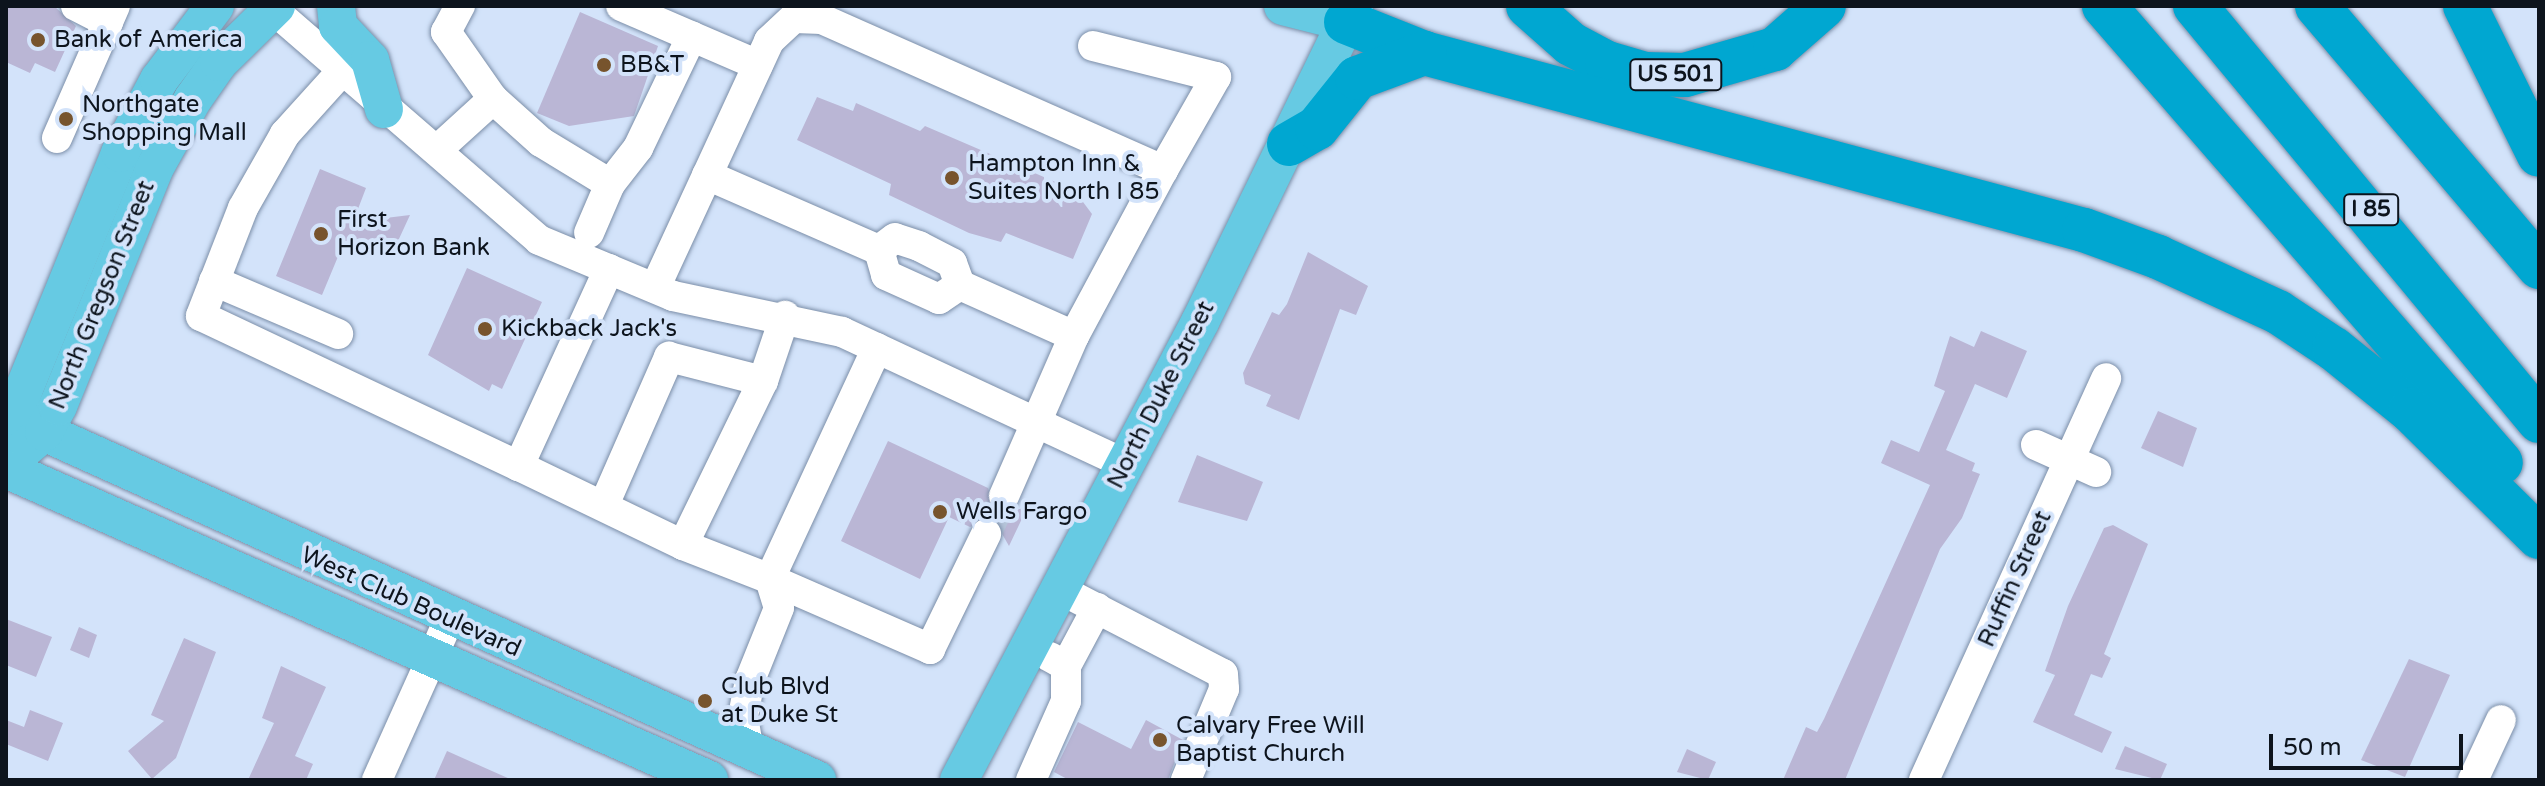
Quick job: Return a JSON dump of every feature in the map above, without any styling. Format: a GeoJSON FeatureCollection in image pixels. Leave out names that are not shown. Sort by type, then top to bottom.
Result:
{"type":"FeatureCollection","features":[{"type":"Feature","properties":{"kind":"highway","name":"US 501"},"geometry":{"type":"LineString","coordinates":[[1528,6],[1571,44],[1607,63],[1645,74],[1685,75],[1763,55],[1824,6]]}},
{"type":"Feature","properties":{"kind":"highway"},"geometry":{"type":"LineString","coordinates":[[2104,6],[2539,508]]}},
{"type":"Feature","properties":{"kind":"highway","name":"I 85"},"geometry":{"type":"LineString","coordinates":[[2195,6],[2539,421]]}},
{"type":"Feature","properties":{"kind":"highway"},"geometry":{"type":"LineString","coordinates":[[2317,6],[2539,267]]}},
{"type":"Feature","properties":{"kind":"highway"},"geometry":{"type":"LineString","coordinates":[[2465,6],[2539,155]]}},
{"type":"Feature","properties":{"kind":"highway"},"geometry":{"type":"LineString","coordinates":[[1350,14],[1424,53],[2070,226],[2158,257],[2278,312],[2334,349],[2410,410],[2539,537]]}},
{"type":"Feature","properties":{"kind":"highway"},"geometry":{"type":"LineString","coordinates":[[1289,144],[1317,128],[1357,78],[1424,53]]}},
{"type":"Feature","properties":{"kind":"main road"},"geometry":{"type":"LineString","coordinates":[[182,6],[182,44]]}},
{"type":"Feature","properties":{"kind":"main road","name":"North Gregson Street"},"geometry":{"type":"LineString","coordinates":[[6,433],[6,425],[120,153],[182,44],[215,6]]}},
{"type":"Feature","properties":{"kind":"main road"},"geometry":{"type":"LineString","coordinates":[[336,6],[338,26],[370,60],[384,109]]}},
{"type":"Feature","properties":{"kind":"main road"},"geometry":{"type":"LineString","coordinates":[[1283,6],[1350,14]]}},
{"type":"Feature","properties":{"kind":"main road","name":"North Gregson Street"},"geometry":{"type":"LineString","coordinates":[[6,466],[44,432],[154,169],[219,62],[273,7]]}},
{"type":"Feature","properties":{"kind":"main road","name":"North Duke Street"},"geometry":{"type":"LineString","coordinates":[[959,780],[1061,590],[1289,144],[1350,14]]}},
{"type":"Feature","properties":{"kind":"main road","name":"West Club Boulevard"},"geometry":{"type":"LineString","coordinates":[[6,425],[44,432],[449,620],[817,780]]}},
{"type":"Feature","properties":{"kind":"main road","name":"West Club Boulevard"},"geometry":{"type":"LineString","coordinates":[[6,466],[709,780]]}},
{"type":"Feature","properties":{"kind":"street"},"geometry":{"type":"LineString","coordinates":[[57,138],[110,11],[76,6]]}},
{"type":"Feature","properties":{"kind":"street"},"geometry":{"type":"LineString","coordinates":[[460,6],[446,32],[493,99],[541,142],[610,184]]}},
{"type":"Feature","properties":{"kind":"street"},"geometry":{"type":"LineString","coordinates":[[621,6],[758,65]]}},
{"type":"Feature","properties":{"kind":"street"},"geometry":{"type":"LineString","coordinates":[[273,7],[341,72],[437,150],[511,222],[609,269],[700,304],[785,316],[877,348],[1125,464]]}},
{"type":"Feature","properties":{"kind":"street"},"geometry":{"type":"LineString","coordinates":[[655,288],[769,41],[794,18],[822,19],[1163,170]]}},
{"type":"Feature","properties":{"kind":"street"},"geometry":{"type":"LineString","coordinates":[[589,233],[610,184],[638,148],[692,36]]}},
{"type":"Feature","properties":{"kind":"street"},"geometry":{"type":"LineString","coordinates":[[1004,496],[1039,423],[1074,336],[1216,77],[1093,46]]}},
{"type":"Feature","properties":{"kind":"street"},"geometry":{"type":"LineString","coordinates":[[341,72],[285,134],[214,281],[201,316],[683,545],[770,579],[930,649],[986,534]]}},
{"type":"Feature","properties":{"kind":"street"},"geometry":{"type":"LineString","coordinates":[[437,150],[493,99]]}},
{"type":"Feature","properties":{"kind":"street"},"geometry":{"type":"LineString","coordinates":[[707,175],[879,250],[895,238],[919,246],[952,263],[960,285],[1074,336]]}},
{"type":"Feature","properties":{"kind":"street"},"geometry":{"type":"LineString","coordinates":[[519,466],[609,269]]}},
{"type":"Feature","properties":{"kind":"street"},"geometry":{"type":"LineString","coordinates":[[214,281],[338,334]]}},
{"type":"Feature","properties":{"kind":"street"},"geometry":{"type":"LineString","coordinates":[[683,545],[763,381],[785,316]]}},
{"type":"Feature","properties":{"kind":"street"},"geometry":{"type":"LineString","coordinates":[[749,752],[743,717],[750,680],[779,608],[770,579],[877,348]]}},
{"type":"Feature","properties":{"kind":"street"},"geometry":{"type":"LineString","coordinates":[[604,505],[669,357],[763,381]]}},
{"type":"Feature","properties":{"kind":"street","name":"Ruffin Street"},"geometry":{"type":"LineString","coordinates":[[1924,780],[2083,466],[2106,378]]}},
{"type":"Feature","properties":{"kind":"street"},"geometry":{"type":"LineString","coordinates":[[2036,445],[2083,466]]}},
{"type":"Feature","properties":{"kind":"street"},"geometry":{"type":"LineString","coordinates":[[1061,590],[1223,674],[1224,689],[1186,780]]}},
{"type":"Feature","properties":{"kind":"street"},"geometry":{"type":"LineString","coordinates":[[1031,780],[1066,701],[1066,666],[1097,608]]}},
{"type":"Feature","properties":{"kind":"street"},"geometry":{"type":"LineString","coordinates":[[377,780],[449,620]]}},
{"type":"Feature","properties":{"kind":"street"},"geometry":{"type":"LineString","coordinates":[[1031,646],[1066,666]]}},
{"type":"Feature","properties":{"kind":"street"},"geometry":{"type":"LineString","coordinates":[[2473,780],[2501,720]]}},
{"type":"Feature","properties":{"kind":"building","name":"Bank of America"},"geometry":{"type":"Polygon","coordinates":[[[6,6],[54,6],[76,26],[55,72],[35,63],[30,73],[6,62],[6,6]]]}},
{"type":"Feature","properties":{"kind":"building","name":"BB&T"},"geometry":{"type":"Polygon","coordinates":[[[580,12],[658,46],[634,116],[569,126],[537,113],[580,12]]]}},
{"type":"Feature","properties":{"kind":"building","name":"Hampton Inn & Suites North I 85"},"geometry":{"type":"Polygon","coordinates":[[[817,97],[853,111],[856,103],[920,131],[925,126],[1074,190],[1092,214],[1073,259],[1006,233],[1001,242],[969,233],[889,195],[891,184],[797,140],[817,97]]]}},
{"type":"Feature","properties":{"kind":"building","name":"First Horizon Bank"},"geometry":{"type":"Polygon","coordinates":[[[320,169],[366,188],[353,222],[410,215],[398,241],[342,247],[322,295],[276,276],[320,169]]]}},
{"type":"Feature","properties":{"kind":"building"},"geometry":{"type":"Polygon","coordinates":[[[1308,252],[1368,286],[1356,315],[1340,309],[1299,420],[1266,406],[1271,395],[1245,384],[1243,373],[1272,312],[1279,315],[1287,304],[1308,252]]]}},
{"type":"Feature","properties":{"kind":"building","name":"Kickback Jack's"},"geometry":{"type":"Polygon","coordinates":[[[467,268],[542,302],[502,389],[492,384],[489,391],[428,355],[467,268]]]}},
{"type":"Feature","properties":{"kind":"building"},"geometry":{"type":"Polygon","coordinates":[[[1981,331],[2027,351],[2007,398],[1975,384],[1946,450],[1975,463],[1972,471],[1980,474],[1962,518],[1940,549],[1845,780],[1783,780],[1806,727],[1817,732],[1824,719],[1930,485],[1881,463],[1891,440],[1919,452],[1945,391],[1934,386],[1950,336],[1974,347],[1981,331]]]}},
{"type":"Feature","properties":{"kind":"building"},"geometry":{"type":"Polygon","coordinates":[[[2158,411],[2197,428],[2183,467],[2141,448],[2158,411]]]}},
{"type":"Feature","properties":{"kind":"building","name":"Wells Fargo"},"geometry":{"type":"Polygon","coordinates":[[[888,441],[988,488],[996,512],[1027,508],[1009,546],[993,518],[970,527],[949,517],[920,579],[841,541],[888,441]]]}},
{"type":"Feature","properties":{"kind":"building"},"geometry":{"type":"Polygon","coordinates":[[[1197,455],[1263,482],[1247,521],[1178,502],[1197,455]]]}},
{"type":"Feature","properties":{"kind":"building"},"geometry":{"type":"Polygon","coordinates":[[[2113,525],[2148,544],[2104,654],[2111,658],[2102,678],[2091,674],[2074,715],[2112,732],[2102,753],[2033,722],[2055,675],[2045,671],[2068,606],[2104,528],[2113,525]]]}},
{"type":"Feature","properties":{"kind":"building"},"geometry":{"type":"Polygon","coordinates":[[[6,619],[52,637],[36,677],[6,665],[6,619]]]}},
{"type":"Feature","properties":{"kind":"building"},"geometry":{"type":"Polygon","coordinates":[[[79,627],[97,635],[89,658],[70,650],[79,627]]]}},
{"type":"Feature","properties":{"kind":"building"},"geometry":{"type":"Polygon","coordinates":[[[184,638],[216,652],[176,758],[152,779],[128,751],[164,721],[151,715],[184,638]]]}},
{"type":"Feature","properties":{"kind":"building"},"geometry":{"type":"Polygon","coordinates":[[[2409,659],[2450,675],[2405,777],[2361,760],[2409,659]]]}},
{"type":"Feature","properties":{"kind":"building"},"geometry":{"type":"Polygon","coordinates":[[[281,666],[326,687],[295,756],[313,764],[306,780],[248,780],[274,723],[262,718],[281,666]]]}},
{"type":"Feature","properties":{"kind":"building"},"geometry":{"type":"Polygon","coordinates":[[[30,710],[63,723],[48,761],[6,744],[6,720],[24,727],[30,710]]]}},
{"type":"Feature","properties":{"kind":"building","name":"Calvary Free Will Baptist Church"},"geometry":{"type":"Polygon","coordinates":[[[1146,720],[1183,740],[1168,780],[1069,780],[1054,772],[1078,722],[1131,749],[1146,720]]]}},
{"type":"Feature","properties":{"kind":"building"},"geometry":{"type":"Polygon","coordinates":[[[2125,746],[2167,764],[2160,780],[2115,769],[2125,746]]]}},
{"type":"Feature","properties":{"kind":"building"},"geometry":{"type":"Polygon","coordinates":[[[1687,749],[1716,762],[1708,780],[1677,772],[1687,749]]]}},
{"type":"Feature","properties":{"kind":"building"},"geometry":{"type":"Polygon","coordinates":[[[447,751],[512,780],[434,780],[447,751]]]}},
{"type":"Feature","properties":{"kind":"tunnel"},"geometry":{"type":"LineString","coordinates":[[986,534],[1004,496]]}},
{"type":"Feature","properties":{"kind":"place","name":"Bank of America"},"geometry":{"type":"Point","coordinates":[38,40]}},
{"type":"Feature","properties":{"kind":"place","name":"BB&T"},"geometry":{"type":"Point","coordinates":[604,65]}},
{"type":"Feature","properties":{"kind":"place","name":"Northgate Shopping Mall"},"geometry":{"type":"Point","coordinates":[66,119]}},
{"type":"Feature","properties":{"kind":"place","name":"Hampton Inn & Suites North I 85"},"geometry":{"type":"Point","coordinates":[952,178]}},
{"type":"Feature","properties":{"kind":"place","name":"First Horizon Bank"},"geometry":{"type":"Point","coordinates":[321,234]}},
{"type":"Feature","properties":{"kind":"place","name":"Kickback Jack's"},"geometry":{"type":"Point","coordinates":[485,329]}},
{"type":"Feature","properties":{"kind":"place","name":"Wells Fargo"},"geometry":{"type":"Point","coordinates":[940,512]}},
{"type":"Feature","properties":{"kind":"place","name":"Club Blvd at Duke St"},"geometry":{"type":"Point","coordinates":[705,701]}},
{"type":"Feature","properties":{"kind":"place","name":"Calvary Free Will Baptist Church"},"geometry":{"type":"Point","coordinates":[1160,740]}}]}
